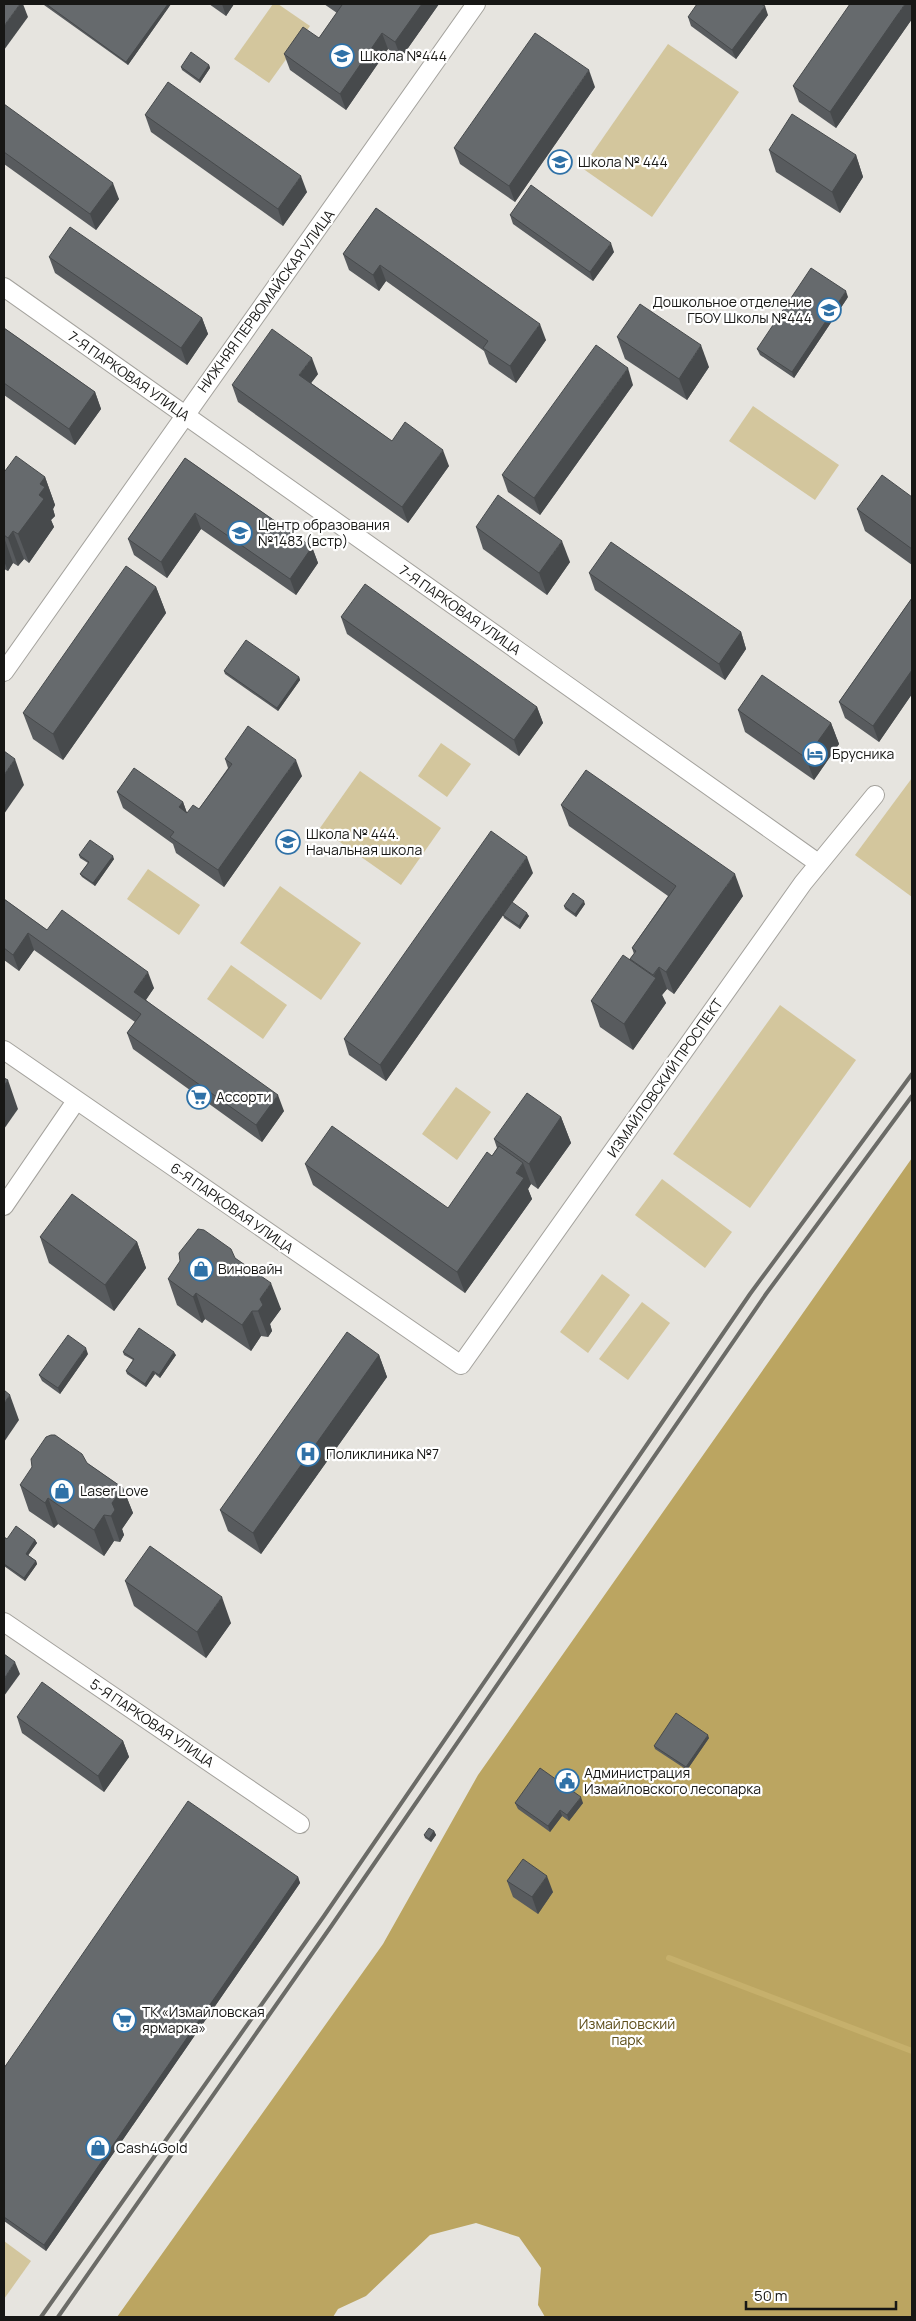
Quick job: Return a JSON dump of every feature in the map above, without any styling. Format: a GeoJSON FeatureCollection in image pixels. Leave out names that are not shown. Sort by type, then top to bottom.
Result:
{"type":"FeatureCollection","features":[{"type":"Feature","properties":{"kind":"street","name":"НИЖНЯЯ ПЕРВОМАЙСКАЯ УЛИЦА"},"geometry":{"type":"LineString","coordinates":[[4,672],[476,4]]}},
{"type":"Feature","properties":{"kind":"street","name":"7-Я ПАРКОВАЯ УЛИЦА"},"geometry":{"type":"LineString","coordinates":[[4,287],[818,863]]}},
{"type":"Feature","properties":{"kind":"street","name":"ИЗМАЙЛОВСКИЙ ПРОСПЕКТ"},"geometry":{"type":"LineString","coordinates":[[460,1365],[818,863],[876,795]]}},
{"type":"Feature","properties":{"kind":"street","name":"6-Я ПАРКОВАЯ УЛИЦА"},"geometry":{"type":"LineString","coordinates":[[4,1050],[460,1365]]}},
{"type":"Feature","properties":{"kind":"street"},"geometry":{"type":"LineString","coordinates":[[4,1206],[76,1101]]}},
{"type":"Feature","properties":{"kind":"street","name":"5-Я ПАРКОВАЯ УЛИЦА"},"geometry":{"type":"LineString","coordinates":[[4,1622],[300,1824]]}},
{"type":"Feature","properties":{"kind":"shaded area"},"geometry":{"type":"Polygon","coordinates":[[[273,4],[278,4],[310,26],[269,83],[234,59],[273,4]]]}},
{"type":"Feature","properties":{"kind":"shaded area"},"geometry":{"type":"Polygon","coordinates":[[[668,44],[739,92],[652,217],[582,168],[668,44]]]}},
{"type":"Feature","properties":{"kind":"shaded area"},"geometry":{"type":"Polygon","coordinates":[[[753,406],[839,465],[815,500],[729,441],[753,406]]]}},
{"type":"Feature","properties":{"kind":"shaded area"},"geometry":{"type":"Polygon","coordinates":[[[441,743],[471,764],[447,797],[418,776],[441,743]]]}},
{"type":"Feature","properties":{"kind":"shaded area"},"geometry":{"type":"Polygon","coordinates":[[[360,771],[441,828],[401,885],[320,828],[360,771]]]}},
{"type":"Feature","properties":{"kind":"shaded area"},"geometry":{"type":"Polygon","coordinates":[[[912,778],[912,897],[855,855],[912,778]]]}},
{"type":"Feature","properties":{"kind":"shaded area"},"geometry":{"type":"Polygon","coordinates":[[[148,869],[200,905],[179,935],[127,899],[148,869]]]}},
{"type":"Feature","properties":{"kind":"shaded area"},"geometry":{"type":"Polygon","coordinates":[[[280,886],[361,943],[321,1000],[240,943],[280,886]]]}},
{"type":"Feature","properties":{"kind":"shaded area"},"geometry":{"type":"Polygon","coordinates":[[[231,965],[287,1005],[263,1039],[207,999],[231,965]]]}},
{"type":"Feature","properties":{"kind":"shaded area"},"geometry":{"type":"Polygon","coordinates":[[[780,1005],[856,1060],[750,1208],[673,1154],[780,1005]]]}},
{"type":"Feature","properties":{"kind":"shaded area"},"geometry":{"type":"Polygon","coordinates":[[[456,1087],[491,1112],[457,1160],[422,1134],[456,1087]]]}},
{"type":"Feature","properties":{"kind":"shaded area"},"geometry":{"type":"Polygon","coordinates":[[[662,1179],[732,1232],[705,1268],[635,1215],[662,1179]]]}},
{"type":"Feature","properties":{"kind":"shaded area"},"geometry":{"type":"Polygon","coordinates":[[[602,1274],[630,1295],[588,1353],[560,1332],[602,1274]]]}},
{"type":"Feature","properties":{"kind":"shaded area"},"geometry":{"type":"Polygon","coordinates":[[[642,1302],[670,1323],[628,1380],[599,1359],[642,1302]]]}},
{"type":"Feature","properties":{"kind":"shaded area"},"geometry":{"type":"Polygon","coordinates":[[[4,2241],[31,2261],[4,2299],[4,2241]]]}},
{"type":"Feature","properties":{"kind":"green space","name":"Измайловский парк"},"geometry":{"type":"Polygon","coordinates":[[[912,1158],[912,2317],[545,2317],[538,2305],[541,2268],[519,2237],[476,2223],[430,2235],[366,2296],[338,2309],[333,2317],[117,2317],[383,1944],[478,1775],[912,1158]]]}},
{"type":"Feature","properties":{"kind":"building"},"geometry":{"type":"Polygon","coordinates":[[[4,4],[20,4],[4,26],[4,4]]]}},
{"type":"Feature","properties":{"kind":"building"},"geometry":{"type":"Polygon","coordinates":[[[46,4],[168,4],[126,62],[46,4]]]}},
{"type":"Feature","properties":{"kind":"building","name":"Школа №444"},"geometry":{"type":"Polygon","coordinates":[[[341,4],[422,4],[395,42],[382,33],[340,94],[284,54],[303,27],[319,38],[341,4]]]}},
{"type":"Feature","properties":{"kind":"building"},"geometry":{"type":"Polygon","coordinates":[[[697,4],[761,4],[765,6],[732,50],[688,17],[697,4]]]}},
{"type":"Feature","properties":{"kind":"building"},"geometry":{"type":"Polygon","coordinates":[[[850,4],[905,4],[830,112],[793,86],[850,4]]]}},
{"type":"Feature","properties":{"kind":"building"},"geometry":{"type":"Polygon","coordinates":[[[535,33],[589,70],[509,186],[454,148],[535,33]]]}},
{"type":"Feature","properties":{"kind":"building"},"geometry":{"type":"Polygon","coordinates":[[[191,52],[209,65],[199,80],[181,67],[191,52]]]}},
{"type":"Feature","properties":{"kind":"building"},"geometry":{"type":"Polygon","coordinates":[[[168,82],[301,176],[278,209],[145,115],[168,82]]]}},
{"type":"Feature","properties":{"kind":"building"},"geometry":{"type":"Polygon","coordinates":[[[4,104],[113,183],[90,214],[4,152],[4,104]]]}},
{"type":"Feature","properties":{"kind":"building"},"geometry":{"type":"Polygon","coordinates":[[[792,114],[856,155],[832,192],[769,150],[792,114]]]}},
{"type":"Feature","properties":{"kind":"building"},"geometry":{"type":"Polygon","coordinates":[[[531,185],[611,243],[590,272],[510,215],[531,185]]]}},
{"type":"Feature","properties":{"kind":"building"},"geometry":{"type":"Polygon","coordinates":[[[376,208],[540,324],[510,366],[483,348],[488,341],[380,265],[373,275],[343,254],[376,208]]]}},
{"type":"Feature","properties":{"kind":"building"},"geometry":{"type":"Polygon","coordinates":[[[70,227],[202,318],[181,348],[49,257],[70,227]]]}},
{"type":"Feature","properties":{"kind":"building"},"geometry":{"type":"Polygon","coordinates":[[[811,268],[846,291],[792,372],[757,349],[811,268]]]}},
{"type":"Feature","properties":{"kind":"building"},"geometry":{"type":"Polygon","coordinates":[[[640,304],[701,345],[679,379],[617,337],[640,304]]]}},
{"type":"Feature","properties":{"kind":"building"},"geometry":{"type":"Polygon","coordinates":[[[4,328],[95,392],[69,429],[4,383],[4,328]]]}},
{"type":"Feature","properties":{"kind":"building"},"geometry":{"type":"Polygon","coordinates":[[[272,329],[312,358],[299,375],[392,441],[405,422],[443,450],[402,507],[232,385],[272,329]]]}},
{"type":"Feature","properties":{"kind":"building"},"geometry":{"type":"Polygon","coordinates":[[[596,345],[628,368],[534,498],[502,475],[596,345]]]}},
{"type":"Feature","properties":{"kind":"building"},"geometry":{"type":"Polygon","coordinates":[[[16,456],[45,477],[40,484],[45,487],[39,495],[44,499],[18,534],[13,531],[8,538],[4,535],[4,470],[16,456]]]}},
{"type":"Feature","properties":{"kind":"building","name":"Центр образования №1483 (встр)"},"geometry":{"type":"Polygon","coordinates":[[[185,458],[312,547],[290,579],[195,513],[161,562],[128,539],[185,458]]]}},
{"type":"Feature","properties":{"kind":"building"},"geometry":{"type":"Polygon","coordinates":[[[882,475],[912,497],[912,549],[857,509],[882,475]]]}},
{"type":"Feature","properties":{"kind":"building"},"geometry":{"type":"Polygon","coordinates":[[[498,495],[562,541],[539,573],[476,527],[498,495]]]}},
{"type":"Feature","properties":{"kind":"building"},"geometry":{"type":"Polygon","coordinates":[[[611,542],[741,632],[719,664],[589,573],[611,542]]]}},
{"type":"Feature","properties":{"kind":"building"},"geometry":{"type":"Polygon","coordinates":[[[126,566],[156,587],[53,734],[23,713],[126,566]]]}},
{"type":"Feature","properties":{"kind":"building"},"geometry":{"type":"Polygon","coordinates":[[[365,584],[537,707],[514,740],[341,617],[365,584]]]}},
{"type":"Feature","properties":{"kind":"building"},"geometry":{"type":"Polygon","coordinates":[[[912,598],[912,670],[873,726],[839,702],[912,598]]]}},
{"type":"Feature","properties":{"kind":"building"},"geometry":{"type":"Polygon","coordinates":[[[246,640],[299,677],[277,708],[224,671],[246,640]]]}},
{"type":"Feature","properties":{"kind":"building"},"geometry":{"type":"Polygon","coordinates":[[[762,675],[831,723],[806,758],[738,710],[762,675]]]}},
{"type":"Feature","properties":{"kind":"building"},"geometry":{"type":"Polygon","coordinates":[[[248,726],[296,760],[218,870],[170,837],[174,832],[117,792],[134,768],[183,802],[179,807],[187,813],[193,805],[199,809],[232,764],[225,759],[248,726]]]}},
{"type":"Feature","properties":{"kind":"building"},"geometry":{"type":"Polygon","coordinates":[[[4,751],[15,759],[4,775],[4,751]]]}},
{"type":"Feature","properties":{"kind":"building"},"geometry":{"type":"Polygon","coordinates":[[[586,770],[735,874],[666,972],[659,967],[653,975],[630,959],[636,951],[632,948],[676,886],[561,805],[586,770]]]}},
{"type":"Feature","properties":{"kind":"building"},"geometry":{"type":"Polygon","coordinates":[[[491,831],[527,857],[380,1065],[344,1039],[491,831]]]}},
{"type":"Feature","properties":{"kind":"building"},"geometry":{"type":"Polygon","coordinates":[[[90,840],[113,856],[93,883],[80,874],[89,862],[79,855],[90,840]]]}},
{"type":"Feature","properties":{"kind":"building"},"geometry":{"type":"Polygon","coordinates":[[[573,893],[584,901],[575,914],[564,906],[573,893]]]}},
{"type":"Feature","properties":{"kind":"building"},"geometry":{"type":"Polygon","coordinates":[[[4,899],[47,930],[62,910],[148,972],[134,992],[278,1095],[256,1125],[127,1033],[141,1014],[28,933],[13,955],[4,948],[4,899]]]}},
{"type":"Feature","properties":{"kind":"building"},"geometry":{"type":"Polygon","coordinates":[[[512,902],[527,913],[519,926],[503,915],[512,902]]]}},
{"type":"Feature","properties":{"kind":"building"},"geometry":{"type":"Polygon","coordinates":[[[623,955],[656,978],[624,1024],[591,1001],[623,955]]]}},
{"type":"Feature","properties":{"kind":"building"},"geometry":{"type":"Polygon","coordinates":[[[4,1078],[8,1080],[4,1086],[4,1078]]]}},
{"type":"Feature","properties":{"kind":"building"},"geometry":{"type":"Polygon","coordinates":[[[527,1093],[561,1117],[529,1164],[494,1139],[527,1093]]]}},
{"type":"Feature","properties":{"kind":"building"},"geometry":{"type":"Polygon","coordinates":[[[332,1126],[448,1208],[487,1152],[492,1156],[499,1146],[523,1163],[516,1173],[524,1178],[457,1272],[305,1164],[332,1126]]]}},
{"type":"Feature","properties":{"kind":"building"},"geometry":{"type":"Polygon","coordinates":[[[72,1194],[137,1242],[105,1285],[40,1237],[72,1194]]]}},
{"type":"Feature","properties":{"kind":"building"},"geometry":{"type":"Polygon","coordinates":[[[198,1229],[204,1230],[231,1249],[235,1258],[271,1283],[260,1299],[263,1305],[258,1311],[252,1311],[242,1325],[196,1293],[193,1297],[168,1279],[180,1261],[179,1253],[198,1229]]]}},
{"type":"Feature","properties":{"kind":"building"},"geometry":{"type":"Polygon","coordinates":[[[139,1328],[174,1352],[159,1375],[153,1371],[145,1384],[126,1371],[134,1359],[123,1352],[139,1328]]]}},
{"type":"Feature","properties":{"kind":"building"},"geometry":{"type":"Polygon","coordinates":[[[347,1332],[379,1355],[253,1533],[220,1510],[347,1332]]]}},
{"type":"Feature","properties":{"kind":"building"},"geometry":{"type":"Polygon","coordinates":[[[68,1335],[86,1348],[58,1388],[39,1375],[68,1335]]]}},
{"type":"Feature","properties":{"kind":"building"},"geometry":{"type":"Polygon","coordinates":[[[4,1390],[10,1395],[4,1403],[4,1390]]]}},
{"type":"Feature","properties":{"kind":"building"},"geometry":{"type":"Polygon","coordinates":[[[55,1435],[82,1454],[87,1463],[123,1488],[112,1503],[115,1510],[111,1516],[104,1515],[94,1530],[48,1498],[45,1503],[20,1485],[32,1467],[31,1459],[46,1437],[55,1435]]]}},
{"type":"Feature","properties":{"kind":"building"},"geometry":{"type":"Polygon","coordinates":[[[16,1526],[35,1540],[26,1554],[36,1561],[24,1578],[4,1564],[4,1537],[7,1539],[16,1526]]]}},
{"type":"Feature","properties":{"kind":"building"},"geometry":{"type":"Polygon","coordinates":[[[150,1546],[222,1597],[197,1632],[125,1581],[150,1546]]]}},
{"type":"Feature","properties":{"kind":"building"},"geometry":{"type":"Polygon","coordinates":[[[4,1654],[15,1662],[4,1679],[4,1654]]]}},
{"type":"Feature","properties":{"kind":"building"},"geometry":{"type":"Polygon","coordinates":[[[42,1682],[123,1741],[98,1776],[17,1717],[42,1682]]]}},
{"type":"Feature","properties":{"kind":"building"},"geometry":{"type":"Polygon","coordinates":[[[676,1713],[708,1735],[686,1767],[654,1746],[676,1713]]]}},
{"type":"Feature","properties":{"kind":"building"},"geometry":{"type":"Polygon","coordinates":[[[540,1768],[581,1797],[567,1815],[560,1810],[548,1826],[515,1803],[540,1768]]]}},
{"type":"Feature","properties":{"kind":"building","name":"ТК «Измайловская ярмарка»"},"geometry":{"type":"Polygon","coordinates":[[[188,1801],[298,1877],[44,2245],[4,2217],[4,2068],[188,1801]]]}},
{"type":"Feature","properties":{"kind":"building"},"geometry":{"type":"Polygon","coordinates":[[[429,1828],[434,1831],[429,1839],[424,1835],[429,1828]]]}},
{"type":"Feature","properties":{"kind":"building"},"geometry":{"type":"Polygon","coordinates":[[[523,1859],[547,1876],[532,1897],[507,1881],[523,1859]]]}},
{"type":"Feature","properties":{"kind":"waterway"},"geometry":{"type":"LineString","coordinates":[[669,1958],[912,2051]]}},
{"type":"Feature","properties":{"kind":"railway"},"geometry":{"type":"LineString","coordinates":[[41,2317],[324,1916],[750,1294],[912,1074]]}},
{"type":"Feature","properties":{"kind":"railway"},"geometry":{"type":"LineString","coordinates":[[58,2317],[332,1925],[766,1294],[912,1096]]}},
{"type":"Feature","properties":{"kind":"place","name":"Школа №444"},"geometry":{"type":"Point","coordinates":[342,56]}},
{"type":"Feature","properties":{"kind":"place","name":"Школа № 444"},"geometry":{"type":"Point","coordinates":[560,162]}},
{"type":"Feature","properties":{"kind":"place","name":"Дошкольное отделение ГБОУ Школы №444"},"geometry":{"type":"Point","coordinates":[829,310]}},
{"type":"Feature","properties":{"kind":"place","name":"Центр образования №1483 (встр)"},"geometry":{"type":"Point","coordinates":[240,533]}},
{"type":"Feature","properties":{"kind":"place","name":"Брусника"},"geometry":{"type":"Point","coordinates":[815,754]}},
{"type":"Feature","properties":{"kind":"place","name":"Школа № 444. Начальная школа"},"geometry":{"type":"Point","coordinates":[288,842]}},
{"type":"Feature","properties":{"kind":"place","name":"Ассорти"},"geometry":{"type":"Point","coordinates":[199,1097]}},
{"type":"Feature","properties":{"kind":"place","name":"Виновайн"},"geometry":{"type":"Point","coordinates":[201,1269]}},
{"type":"Feature","properties":{"kind":"place","name":"Поликлиника №7"},"geometry":{"type":"Point","coordinates":[308,1454]}},
{"type":"Feature","properties":{"kind":"place","name":"Laser Love"},"geometry":{"type":"Point","coordinates":[62,1491]}},
{"type":"Feature","properties":{"kind":"place","name":"Администрация Измайловского лесопарка"},"geometry":{"type":"Point","coordinates":[567,1781]}},
{"type":"Feature","properties":{"kind":"place","name":"ТК «Измайловская ярмарка»"},"geometry":{"type":"Point","coordinates":[124,2020]}},
{"type":"Feature","properties":{"kind":"place","name":"Cash4Gold"},"geometry":{"type":"Point","coordinates":[98,2148]}}]}
